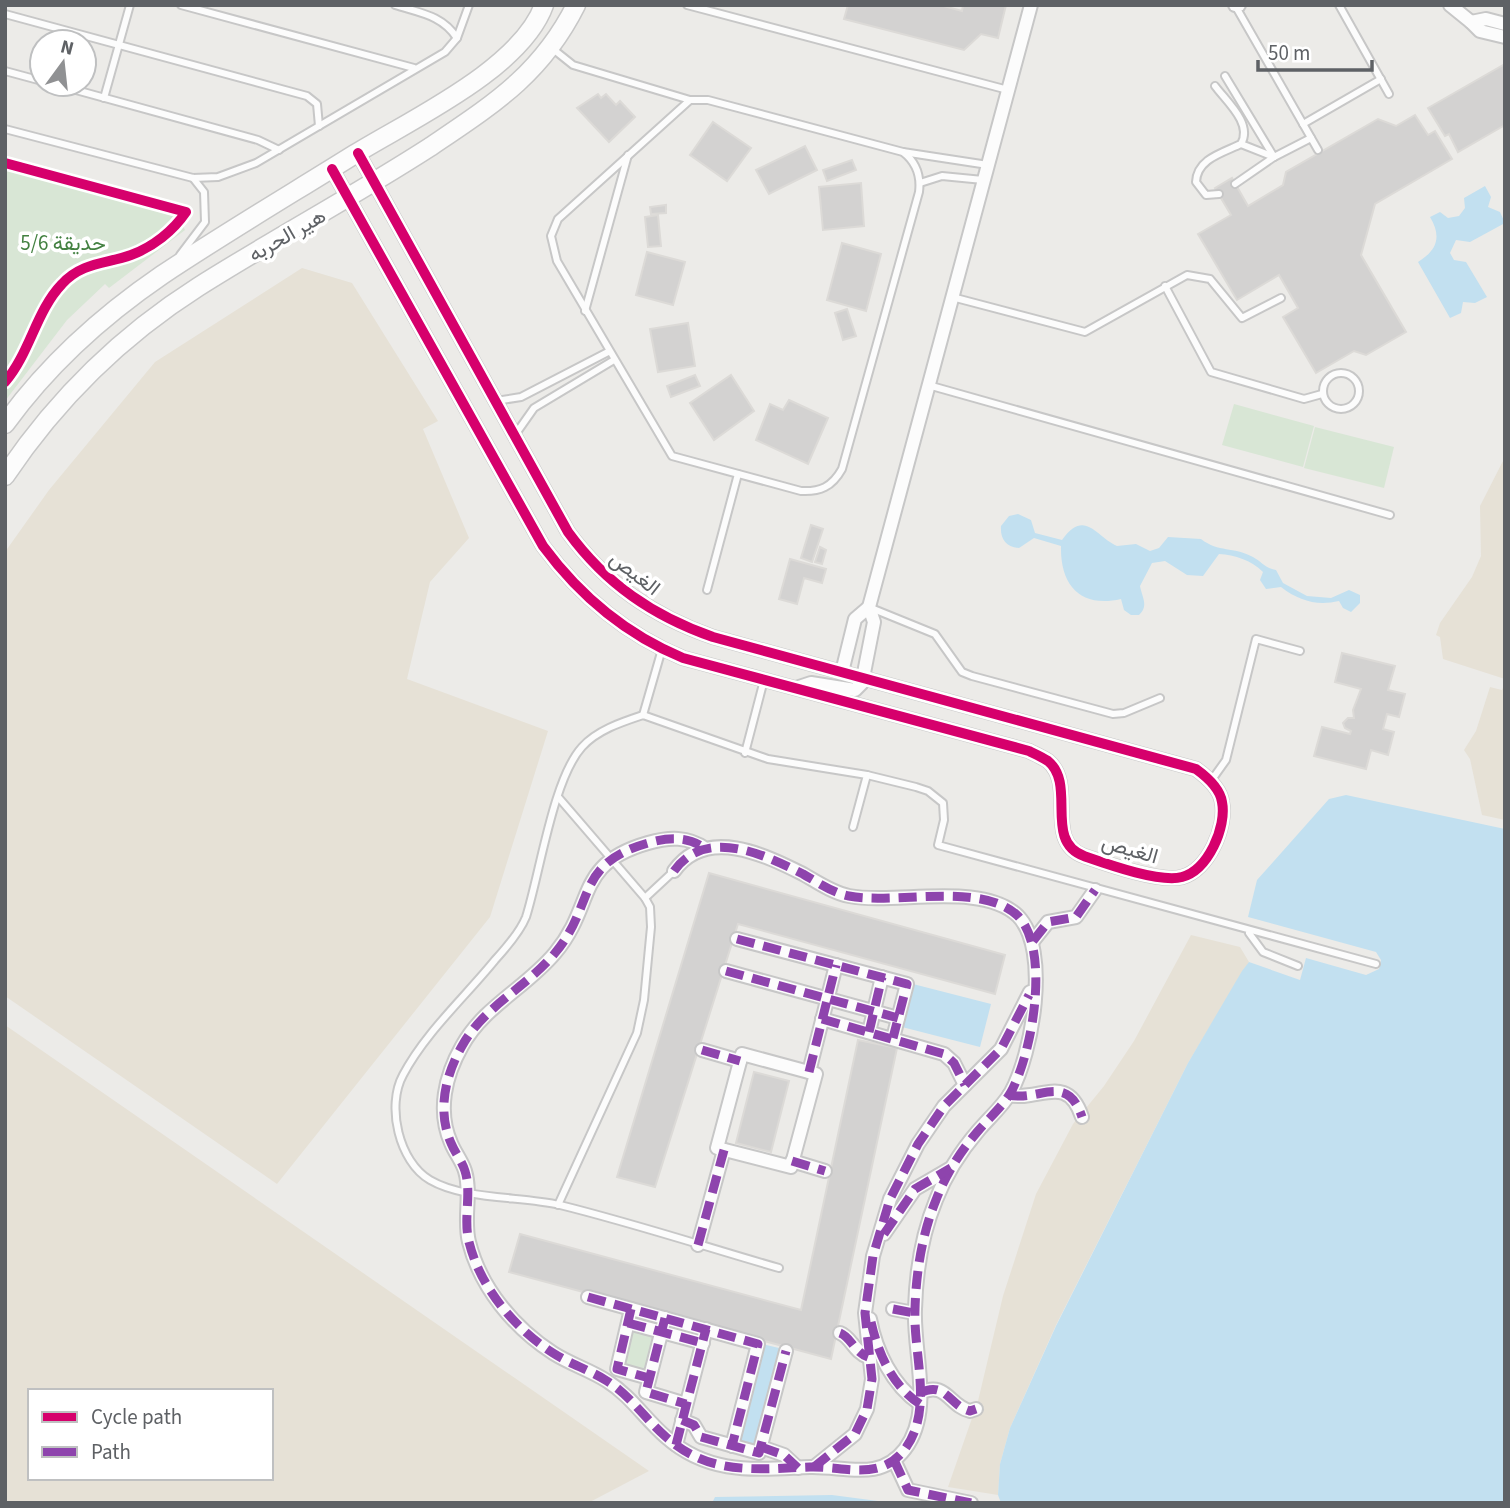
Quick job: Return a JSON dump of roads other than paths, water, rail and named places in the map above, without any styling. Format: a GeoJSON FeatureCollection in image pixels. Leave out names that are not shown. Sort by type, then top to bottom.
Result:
{"type":"FeatureCollection","features":[{"type":"Feature","properties":{"kind":"main road","name":"هير الحربه"},"geometry":{"type":"LineString","coordinates":[[5,424],[75,345],[161,276],[475,82],[524,36],[544,5]]}},
{"type":"Feature","properties":{"kind":"main road","name":"هير الحربه"},"geometry":{"type":"LineString","coordinates":[[5,476],[24,448],[77,385],[134,332],[197,288],[373,184],[494,105],[552,48],[576,5]]}},
{"type":"Feature","properties":{"kind":"street"},"geometry":{"type":"LineString","coordinates":[[842,672],[855,620],[869,607],[1031,5]]}},
{"type":"Feature","properties":{"kind":"street"},"geometry":{"type":"LineString","coordinates":[[1450,5],[1480,31],[1505,37]]}},
{"type":"Feature","properties":{"kind":"street"},"geometry":{"type":"LineString","coordinates":[[1471,22],[1486,19],[1505,24]]}},
{"type":"Feature","properties":{"kind":"street","name":"الغيص"},"geometry":{"type":"LineString","coordinates":[[331,169],[543,546],[564,574],[597,607],[632,633],[662,649],[764,680],[1029,751],[1048,762],[1054,770],[1060,789],[1061,825],[1067,844],[1080,855],[1165,879],[1191,873],[1211,854],[1222,814],[1222,801],[1211,781],[1196,769],[713,638],[675,624],[618,587],[587,559],[568,532],[373,184],[358,152]]}},
{"type":"Feature","properties":{"kind":"street"},"geometry":{"type":"LineString","coordinates":[[796,688],[811,683],[855,690],[860,687],[874,622],[869,607]]}},
{"type":"Feature","properties":{"kind":"street"},"geometry":{"type":"LineString","coordinates":[[674,871],[692,852],[738,849],[773,858],[851,897],[989,901],[1018,916],[1033,941],[1036,957],[1035,982],[1025,1055],[1009,1095],[951,1168],[935,1202],[923,1242],[914,1313],[920,1399],[912,1437],[894,1460],[874,1470],[814,1467],[762,1471],[732,1468],[702,1460],[676,1445],[623,1392],[550,1352],[509,1316],[491,1290],[471,1249],[466,1222],[466,1172],[449,1139],[444,1118],[445,1088],[456,1057],[480,1019],[528,980],[558,949],[576,921],[593,876],[610,858],[654,841],[676,838],[696,842],[706,849]]}},
{"type":"Feature","properties":{"kind":"street"},"geometry":{"type":"LineString","coordinates":[[1033,941],[1048,922],[1076,917],[1095,890]]}},
{"type":"Feature","properties":{"kind":"street"},"geometry":{"type":"LineString","coordinates":[[737,939],[907,984],[892,1038]]}},
{"type":"Feature","properties":{"kind":"street"},"geometry":{"type":"LineString","coordinates":[[809,1072],[836,965]]}},
{"type":"Feature","properties":{"kind":"street"},"geometry":{"type":"LineString","coordinates":[[726,971],[898,1018]]}},
{"type":"Feature","properties":{"kind":"street"},"geometry":{"type":"LineString","coordinates":[[869,1031],[882,977]]}},
{"type":"Feature","properties":{"kind":"street"},"geometry":{"type":"LineString","coordinates":[[814,1467],[844,1446],[863,1420],[872,1391],[866,1299],[874,1253],[890,1199],[908,1161],[944,1106],[1001,1049],[1035,982]]}},
{"type":"Feature","properties":{"kind":"street"},"geometry":{"type":"LineString","coordinates":[[822,1019],[944,1054],[954,1063],[965,1085]]}},
{"type":"Feature","properties":{"kind":"street"},"geometry":{"type":"LineString","coordinates":[[702,1050],[740,1061]]}},
{"type":"Feature","properties":{"kind":"street"},"geometry":{"type":"LineString","coordinates":[[742,1054],[809,1072],[816,1074],[791,1167],[717,1148],[742,1054]]}},
{"type":"Feature","properties":{"kind":"street"},"geometry":{"type":"LineString","coordinates":[[1009,1095],[1028,1097],[1053,1090],[1062,1092],[1074,1101],[1082,1117]]}},
{"type":"Feature","properties":{"kind":"street"},"geometry":{"type":"LineString","coordinates":[[698,1245],[724,1150]]}},
{"type":"Feature","properties":{"kind":"street"},"geometry":{"type":"LineString","coordinates":[[792,1161],[825,1171]]}},
{"type":"Feature","properties":{"kind":"street"},"geometry":{"type":"LineString","coordinates":[[874,1253],[894,1216],[915,1189],[951,1168]]}},
{"type":"Feature","properties":{"kind":"street"},"geometry":{"type":"LineString","coordinates":[[860,1253],[874,1253]]}},
{"type":"Feature","properties":{"kind":"street"},"geometry":{"type":"LineString","coordinates":[[588,1297],[631,1309],[663,1324],[685,1330],[706,1329],[758,1343],[732,1446]]}},
{"type":"Feature","properties":{"kind":"street"},"geometry":{"type":"LineString","coordinates":[[866,1299],[883,1358],[894,1377],[920,1399]]}},
{"type":"Feature","properties":{"kind":"street"},"geometry":{"type":"LineString","coordinates":[[893,1308],[914,1313]]}},
{"type":"Feature","properties":{"kind":"street"},"geometry":{"type":"LineString","coordinates":[[631,1309],[617,1369],[649,1378]]}},
{"type":"Feature","properties":{"kind":"street"},"geometry":{"type":"LineString","coordinates":[[628,1323],[663,1324]]}},
{"type":"Feature","properties":{"kind":"street"},"geometry":{"type":"LineString","coordinates":[[663,1324],[646,1392],[686,1404]]}},
{"type":"Feature","properties":{"kind":"street"},"geometry":{"type":"LineString","coordinates":[[676,1445],[706,1329]]}},
{"type":"Feature","properties":{"kind":"street"},"geometry":{"type":"LineString","coordinates":[[685,1330],[703,1343]]}},
{"type":"Feature","properties":{"kind":"street"},"geometry":{"type":"LineString","coordinates":[[840,1333],[845,1335],[856,1351],[868,1358],[883,1358]]}},
{"type":"Feature","properties":{"kind":"street"},"geometry":{"type":"LineString","coordinates":[[682,1420],[694,1425],[701,1437],[759,1453],[786,1351]]}},
{"type":"Feature","properties":{"kind":"street"},"geometry":{"type":"LineString","coordinates":[[920,1399],[932,1388],[944,1391],[957,1406],[965,1410],[976,1409]]}},
{"type":"Feature","properties":{"kind":"street"},"geometry":{"type":"LineString","coordinates":[[761,1447],[784,1455],[798,1468]]}},
{"type":"Feature","properties":{"kind":"street"},"geometry":{"type":"LineString","coordinates":[[894,1460],[908,1490],[971,1503]]}},
{"type":"Feature","properties":{"kind":"lane"},"geometry":{"type":"LineString","coordinates":[[104,98],[130,5]]}},
{"type":"Feature","properties":{"kind":"lane"},"geometry":{"type":"LineString","coordinates":[[181,5],[414,68]]}},
{"type":"Feature","properties":{"kind":"lane"},"geometry":{"type":"LineString","coordinates":[[395,5],[436,17],[448,24],[457,38]]}},
{"type":"Feature","properties":{"kind":"lane"},"geometry":{"type":"LineString","coordinates":[[5,129],[193,178],[236,173],[445,52],[457,38],[469,5]]}},
{"type":"Feature","properties":{"kind":"lane"},"geometry":{"type":"LineString","coordinates":[[687,5],[1008,90]]}},
{"type":"Feature","properties":{"kind":"lane"},"geometry":{"type":"LineString","coordinates":[[1339,5],[1389,94]]}},
{"type":"Feature","properties":{"kind":"lane"},"geometry":{"type":"LineString","coordinates":[[1237,6],[1318,150]]}},
{"type":"Feature","properties":{"kind":"lane"},"geometry":{"type":"LineString","coordinates":[[5,14],[307,96],[317,104],[319,126]]}},
{"type":"Feature","properties":{"kind":"lane"},"geometry":{"type":"LineString","coordinates":[[552,48],[573,65],[690,100],[708,100],[903,152],[988,166]]}},
{"type":"Feature","properties":{"kind":"lane"},"geometry":{"type":"LineString","coordinates":[[5,71],[28,77]]}},
{"type":"Feature","properties":{"kind":"lane"},"geometry":{"type":"LineString","coordinates":[[1225,76],[1274,157]]}},
{"type":"Feature","properties":{"kind":"lane"},"geometry":{"type":"LineString","coordinates":[[1303,124],[1381,79]]}},
{"type":"Feature","properties":{"kind":"lane"},"geometry":{"type":"LineString","coordinates":[[1215,86],[1243,123],[1245,133],[1241,144],[1203,162],[1198,168],[1196,182],[1200,189],[1206,195],[1219,194]]}},
{"type":"Feature","properties":{"kind":"lane"},"geometry":{"type":"LineString","coordinates":[[98,96],[258,140],[279,150]]}},
{"type":"Feature","properties":{"kind":"lane"},"geometry":{"type":"LineString","coordinates":[[690,100],[570,207],[554,227],[551,236],[554,255],[608,352],[672,456],[801,491],[816,492],[836,480],[845,459],[920,183],[915,165],[903,152]]}},
{"type":"Feature","properties":{"kind":"lane"},"geometry":{"type":"LineString","coordinates":[[1235,184],[1274,157],[1311,138]]}},
{"type":"Feature","properties":{"kind":"lane"},"geometry":{"type":"LineString","coordinates":[[1241,144],[1274,157]]}},
{"type":"Feature","properties":{"kind":"lane"},"geometry":{"type":"LineString","coordinates":[[585,311],[628,154]]}},
{"type":"Feature","properties":{"kind":"lane"},"geometry":{"type":"LineString","coordinates":[[920,183],[943,176],[984,180]]}},
{"type":"Feature","properties":{"kind":"lane"},"geometry":{"type":"LineString","coordinates":[[161,276],[205,222],[204,192],[193,178]]}},
{"type":"Feature","properties":{"kind":"lane"},"geometry":{"type":"LineString","coordinates":[[952,297],[1085,332],[1186,275],[1210,279],[1242,318],[1281,298]]}},
{"type":"Feature","properties":{"kind":"lane"},"geometry":{"type":"LineString","coordinates":[[1165,286],[1212,372],[1304,399],[1322,394]]}},
{"type":"Feature","properties":{"kind":"lane"},"geometry":{"type":"LineString","coordinates":[[493,401],[509,401],[521,397],[608,352]]}},
{"type":"Feature","properties":{"kind":"lane"},"geometry":{"type":"LineString","coordinates":[[514,437],[534,408],[614,360]]}},
{"type":"Feature","properties":{"kind":"lane"},"geometry":{"type":"LineString","coordinates":[[1342,373],[1353,378],[1359,390],[1354,403],[1342,409],[1329,406],[1322,394],[1325,381],[1342,373]]}},
{"type":"Feature","properties":{"kind":"lane"},"geometry":{"type":"LineString","coordinates":[[928,385],[1390,515]]}},
{"type":"Feature","properties":{"kind":"lane"},"geometry":{"type":"LineString","coordinates":[[708,590],[738,474]]}},
{"type":"Feature","properties":{"kind":"lane"},"geometry":{"type":"LineString","coordinates":[[869,607],[935,634],[962,672],[972,677],[1113,714],[1124,713],[1160,698]]}},
{"type":"Feature","properties":{"kind":"lane"},"geometry":{"type":"LineString","coordinates":[[1211,781],[1226,760],[1256,639],[1300,651]]}},
{"type":"Feature","properties":{"kind":"lane"},"geometry":{"type":"LineString","coordinates":[[643,715],[662,649]]}},
{"type":"Feature","properties":{"kind":"lane"},"geometry":{"type":"LineString","coordinates":[[745,753],[764,680]]}},
{"type":"Feature","properties":{"kind":"lane"},"geometry":{"type":"LineString","coordinates":[[779,1268],[558,1205],[466,1191],[428,1180],[414,1164],[402,1143],[396,1122],[396,1102],[401,1079],[415,1054],[498,957],[525,919],[559,798],[573,760],[583,746],[601,732],[643,715],[745,753],[867,775],[916,787],[939,798],[944,820],[939,845],[1095,890],[1376,964]]}},
{"type":"Feature","properties":{"kind":"lane"},"geometry":{"type":"LineString","coordinates":[[853,827],[867,775]]}},
{"type":"Feature","properties":{"kind":"lane"},"geometry":{"type":"LineString","coordinates":[[558,1205],[637,1033],[644,1000],[651,927],[650,906],[645,898],[559,798]]}},
{"type":"Feature","properties":{"kind":"lane"},"geometry":{"type":"LineString","coordinates":[[645,898],[674,871]]}},
{"type":"Feature","properties":{"kind":"lane"},"geometry":{"type":"LineString","coordinates":[[1247,931],[1264,952],[1298,966]]}},
{"type":"Feature","properties":{"kind":"water"},"geometry":{"type":"Polygon","coordinates":[[[1485,186],[1491,197],[1488,207],[1500,212],[1505,223],[1470,242],[1456,240],[1450,253],[1454,260],[1466,262],[1487,297],[1475,303],[1463,302],[1461,313],[1450,318],[1418,262],[1430,253],[1436,242],[1436,231],[1430,217],[1440,212],[1448,218],[1459,216],[1465,208],[1464,198],[1485,186]]]}},
{"type":"Feature","properties":{"kind":"water"},"geometry":{"type":"Polygon","coordinates":[[[1018,514],[1031,520],[1035,533],[1062,540],[1077,526],[1084,525],[1117,546],[1136,544],[1150,551],[1159,548],[1168,537],[1201,539],[1214,546],[1253,557],[1276,570],[1283,583],[1307,596],[1331,598],[1349,590],[1360,595],[1360,603],[1351,612],[1343,608],[1339,601],[1316,602],[1301,599],[1281,587],[1266,589],[1260,580],[1263,572],[1253,564],[1219,554],[1203,576],[1187,575],[1165,561],[1152,563],[1140,586],[1144,608],[1139,615],[1131,615],[1124,610],[1121,599],[1095,600],[1076,591],[1064,572],[1061,546],[1034,538],[1019,548],[1007,544],[1001,526],[1009,516],[1018,514]]]}},
{"type":"Feature","properties":{"kind":"water"},"geometry":{"type":"Polygon","coordinates":[[[1346,795],[1505,829],[1505,1503],[1001,1503],[998,1495],[1000,1464],[1010,1428],[1056,1326],[1188,1063],[1242,971],[1249,962],[1300,980],[1306,958],[1366,975],[1379,969],[1381,960],[1376,952],[1248,917],[1257,880],[1329,799],[1346,795]]]}},
{"type":"Feature","properties":{"kind":"water"},"geometry":{"type":"Polygon","coordinates":[[[913,984],[991,1004],[980,1047],[902,1027],[913,984]]]}},
{"type":"Feature","properties":{"kind":"water"},"geometry":{"type":"Polygon","coordinates":[[[762,1344],[779,1348],[753,1449],[736,1445],[762,1344]]]}},
{"type":"Feature","properties":{"kind":"water"},"geometry":{"type":"Polygon","coordinates":[[[832,1495],[893,1503],[712,1503],[715,1497],[832,1495]]]}},
{"type":"Feature","properties":{"kind":"park label","name":"حديقة 5/6"},"geometry":{"type":"Point","coordinates":[63,243]}}]}
